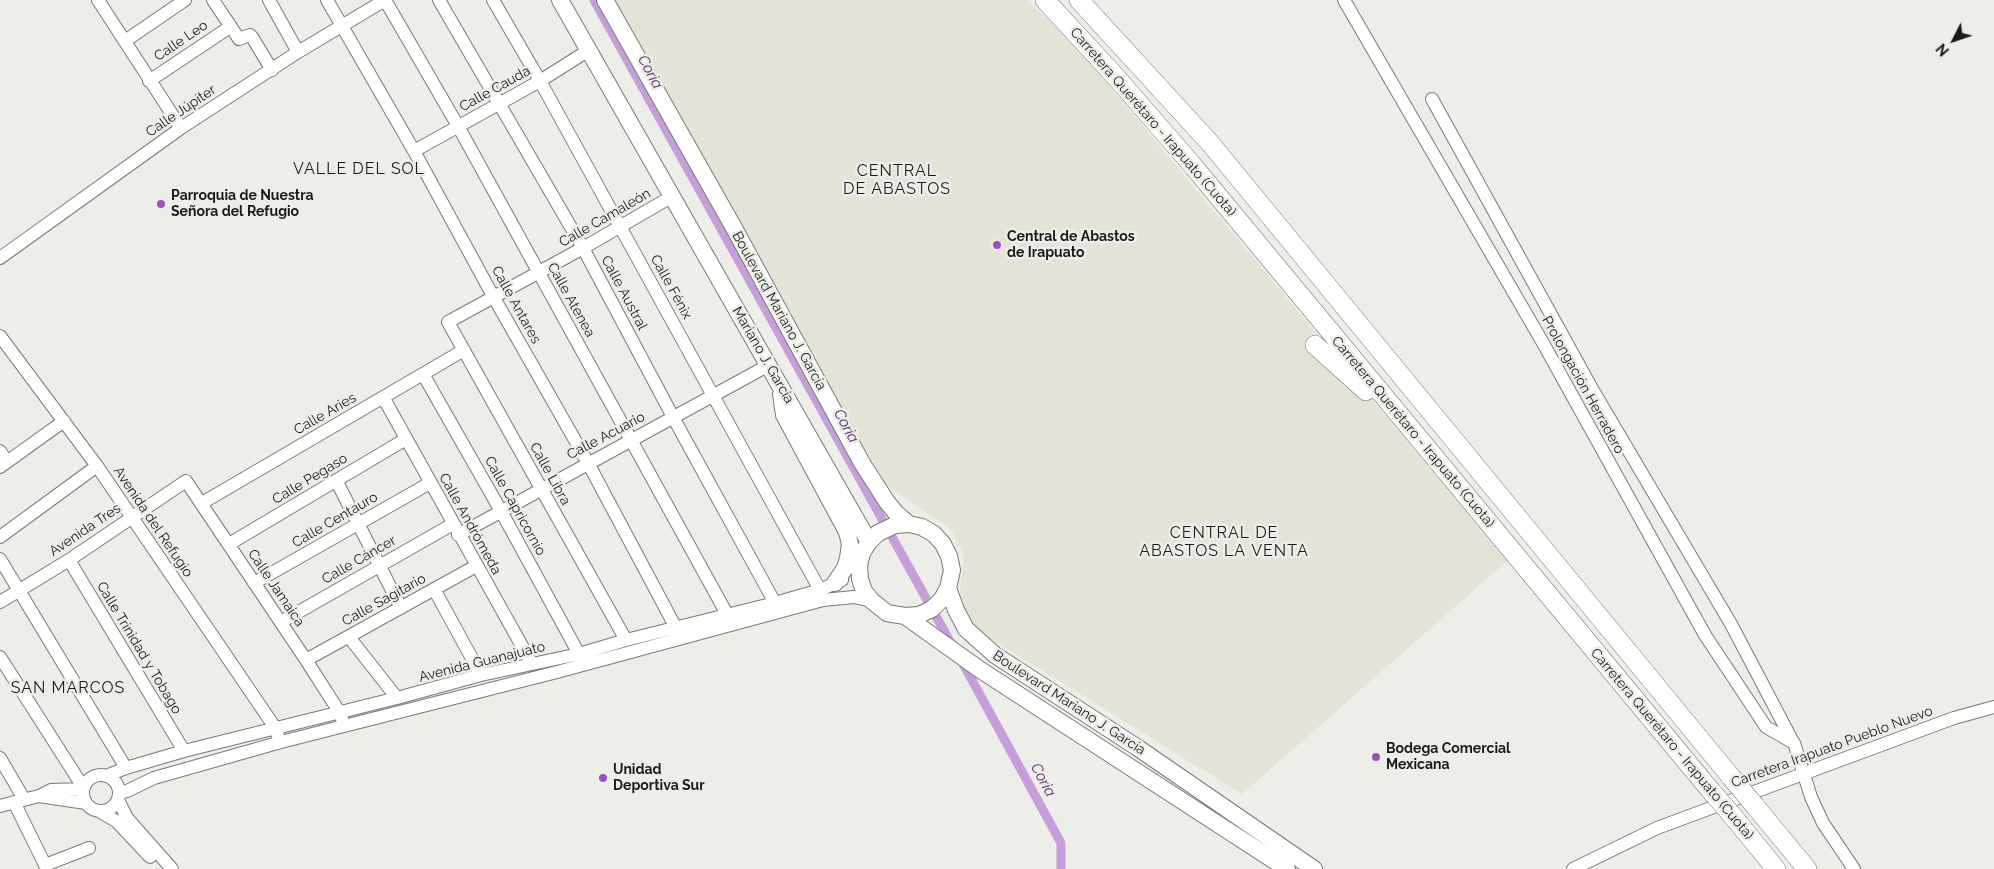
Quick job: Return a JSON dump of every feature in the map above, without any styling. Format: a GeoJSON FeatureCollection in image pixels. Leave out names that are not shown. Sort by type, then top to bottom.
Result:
{"type":"FeatureCollection","features":[{"type":"Feature","properties":{"kind":"highway","name":"Carretera Querétaro - Irapuato (Cuota)"},"geometry":{"type":"LineString","coordinates":[[1045,0],[1116,77],[1194,167],[1776,869]]}},
{"type":"Feature","properties":{"kind":"highway","name":"Carretera Querétaro - Irapuato (Cuota)"},"geometry":{"type":"LineString","coordinates":[[1079,0],[1210,143],[1807,869]]}},
{"type":"Feature","properties":{"kind":"highway"},"geometry":{"type":"LineString","coordinates":[[1315,345],[1357,382],[1438,462]]}},
{"type":"Feature","properties":{"kind":"main road","name":"Mariano J. García"},"geometry":{"type":"LineString","coordinates":[[560,0],[671,197],[779,382],[840,494],[873,538]]}},
{"type":"Feature","properties":{"kind":"main road","name":"Boulevard Mariano J. García"},"geometry":{"type":"LineString","coordinates":[[605,0],[734,228],[862,463],[902,525],[922,527],[934,534],[944,544],[950,556],[952,570],[945,593],[966,628],[995,656],[1146,753],[1314,869]]}},
{"type":"Feature","properties":{"kind":"main road"},"geometry":{"type":"LineString","coordinates":[[779,382],[784,415],[847,532],[850,544],[845,568],[827,587]]}},
{"type":"Feature","properties":{"kind":"main road"},"geometry":{"type":"LineString","coordinates":[[902,525],[873,538],[862,553],[860,579],[864,591],[872,602],[887,613],[912,615],[932,609],[945,593]]}},
{"type":"Feature","properties":{"kind":"main road","name":"Boulevard Mariano J. García"},"geometry":{"type":"LineString","coordinates":[[912,615],[938,641],[979,669],[1287,869]]}},
{"type":"Feature","properties":{"kind":"street"},"geometry":{"type":"LineString","coordinates":[[98,0],[181,128]]}},
{"type":"Feature","properties":{"kind":"street"},"geometry":{"type":"LineString","coordinates":[[125,41],[185,0]]}},
{"type":"Feature","properties":{"kind":"street"},"geometry":{"type":"LineString","coordinates":[[213,0],[239,39],[247,35],[252,37],[272,70]]}},
{"type":"Feature","properties":{"kind":"street"},"geometry":{"type":"LineString","coordinates":[[269,0],[298,52]]}},
{"type":"Feature","properties":{"kind":"street","name":"Calle Antares"},"geometry":{"type":"LineString","coordinates":[[327,0],[414,150],[493,296],[588,463],[677,633]]}},
{"type":"Feature","properties":{"kind":"street","name":"Calle Júpiter"},"geometry":{"type":"LineString","coordinates":[[0,258],[181,128],[298,52],[385,0]]}},
{"type":"Feature","properties":{"kind":"street","name":"Calle Atenea"},"geometry":{"type":"LineString","coordinates":[[385,0],[458,126],[728,616]]}},
{"type":"Feature","properties":{"kind":"street","name":"Calle Austral"},"geometry":{"type":"LineString","coordinates":[[439,0],[583,248],[775,603]]}},
{"type":"Feature","properties":{"kind":"street","name":"Calle Fénix"},"geometry":{"type":"LineString","coordinates":[[493,0],[540,81],[713,396],[827,587]]}},
{"type":"Feature","properties":{"kind":"street","name":"Prolongación Herradero"},"geometry":{"type":"LineString","coordinates":[[1344,0],[1543,343],[1706,635],[1766,727],[1794,743]]}},
{"type":"Feature","properties":{"kind":"street","name":"Calle Leo"},"geometry":{"type":"LineString","coordinates":[[149,81],[230,27]]}},
{"type":"Feature","properties":{"kind":"street","name":"Calle Cauda"},"geometry":{"type":"LineString","coordinates":[[414,150],[540,81],[589,50]]}},
{"type":"Feature","properties":{"kind":"street"},"geometry":{"type":"LineString","coordinates":[[1432,99],[1592,387],[1731,624],[1794,743],[1811,797],[1823,823],[1854,869]]}},
{"type":"Feature","properties":{"kind":"street","name":"Calle Camaleón"},"geometry":{"type":"LineString","coordinates":[[448,322],[671,197]]}},
{"type":"Feature","properties":{"kind":"street","name":"Calle Libra"},"geometry":{"type":"LineString","coordinates":[[448,322],[626,640]]}},
{"type":"Feature","properties":{"kind":"street","name":"Avenida del Refugio"},"geometry":{"type":"LineString","coordinates":[[0,336],[97,466],[276,729],[281,742]]}},
{"type":"Feature","properties":{"kind":"street","name":"Calle Aries"},"geometry":{"type":"LineString","coordinates":[[202,503],[464,350]]}},
{"type":"Feature","properties":{"kind":"street","name":"Calle Acuario"},"geometry":{"type":"LineString","coordinates":[[456,530],[501,511],[541,490],[769,365]]}},
{"type":"Feature","properties":{"kind":"street","name":"Calle Capricornio"},"geometry":{"type":"LineString","coordinates":[[423,374],[579,654]]}},
{"type":"Feature","properties":{"kind":"street","name":"Calle Andrómeda"},"geometry":{"type":"LineString","coordinates":[[383,398],[532,664]]}},
{"type":"Feature","properties":{"kind":"street"},"geometry":{"type":"LineString","coordinates":[[2,460],[64,421]]}},
{"type":"Feature","properties":{"kind":"street","name":"Calle Pegaso"},"geometry":{"type":"LineString","coordinates":[[229,544],[406,439]]}},
{"type":"Feature","properties":{"kind":"street"},"geometry":{"type":"LineString","coordinates":[[0,537],[97,466]]}},
{"type":"Feature","properties":{"kind":"street"},"geometry":{"type":"LineString","coordinates":[[336,480],[401,608]]}},
{"type":"Feature","properties":{"kind":"street","name":"Calle Jamaica"},"geometry":{"type":"LineString","coordinates":[[186,481],[306,660],[340,713],[344,726]]}},
{"type":"Feature","properties":{"kind":"street","name":"Avenida Tres"},"geometry":{"type":"LineString","coordinates":[[0,602],[69,560],[186,481]]}},
{"type":"Feature","properties":{"kind":"street","name":"Calle Centauro"},"geometry":{"type":"LineString","coordinates":[[254,583],[430,483]]}},
{"type":"Feature","properties":{"kind":"street","name":"Calle Cáncer"},"geometry":{"type":"LineString","coordinates":[[281,622],[379,566],[456,530]]}},
{"type":"Feature","properties":{"kind":"street"},"geometry":{"type":"LineString","coordinates":[[0,560],[126,768]]}},
{"type":"Feature","properties":{"kind":"street","name":"Calle Trinidad y Tobago"},"geometry":{"type":"LineString","coordinates":[[69,560],[184,751]]}},
{"type":"Feature","properties":{"kind":"street","name":"Calle Sagitario"},"geometry":{"type":"LineString","coordinates":[[306,660],[476,566]]}},
{"type":"Feature","properties":{"kind":"street","name":"Avenida Guanajuato"},"geometry":{"type":"LineString","coordinates":[[118,796],[154,778],[281,742],[557,672],[728,616],[827,587],[849,576],[860,566]]}},
{"type":"Feature","properties":{"kind":"street"},"geometry":{"type":"LineString","coordinates":[[434,589],[481,675]]}},
{"type":"Feature","properties":{"kind":"street","name":"Avenida Guanajuato"},"geometry":{"type":"LineString","coordinates":[[106,776],[126,768],[184,751],[340,713],[481,675],[579,654],[626,640],[677,633],[824,600],[854,596],[872,602]]}},
{"type":"Feature","properties":{"kind":"street"},"geometry":{"type":"LineString","coordinates":[[349,637],[397,698]]}},
{"type":"Feature","properties":{"kind":"street"},"geometry":{"type":"LineString","coordinates":[[0,657],[83,788],[83,798],[86,803],[116,820],[160,869]]}},
{"type":"Feature","properties":{"kind":"street"},"geometry":{"type":"LineString","coordinates":[[376,703],[380,718]]}},
{"type":"Feature","properties":{"kind":"street","name":"Carretera Irapuato Pueblo Nuevo"},"geometry":{"type":"LineString","coordinates":[[1573,869],[1657,828],[1954,718],[1994,707]]}},
{"type":"Feature","properties":{"kind":"street"},"geometry":{"type":"LineString","coordinates":[[0,758],[44,865],[89,848]]}},
{"type":"Feature","properties":{"kind":"street"},"geometry":{"type":"LineString","coordinates":[[0,806],[39,796],[59,788],[83,788],[93,777],[106,776],[115,782],[118,796],[127,818],[172,869]]}},
{"type":"Feature","properties":{"kind":"street"},"geometry":{"type":"LineString","coordinates":[[39,796],[86,803]]}},
{"type":"Feature","properties":{"kind":"street"},"geometry":{"type":"LineString","coordinates":[[99,811],[110,809],[118,796]]}},
{"type":"Feature","properties":{"kind":"shaded area","name":"Central de Abastos de Irapuato"},"geometry":{"type":"Polygon","coordinates":[[[613,0],[1027,0],[1071,40],[1507,561],[1242,794],[975,629],[966,614],[960,591],[964,556],[951,530],[887,485],[866,451],[613,0]]]}},
{"type":"Feature","properties":{"kind":"waterway","name":"Coria"},"geometry":{"type":"LineString","coordinates":[[594,0],[952,645]]}},
{"type":"Feature","properties":{"kind":"waterway","name":"Coria"},"geometry":{"type":"LineString","coordinates":[[961,660],[1061,843],[1061,869]]}},
{"type":"Feature","properties":{"kind":"place","name":"Parroquia de Nuestra Señora del Refugio"},"geometry":{"type":"Point","coordinates":[161,204]}},
{"type":"Feature","properties":{"kind":"place","name":"Central de Abastos de Irapuato"},"geometry":{"type":"Point","coordinates":[997,245]}},
{"type":"Feature","properties":{"kind":"place","name":"Bodega Comercial Mexicana"},"geometry":{"type":"Point","coordinates":[1376,757]}},
{"type":"Feature","properties":{"kind":"place","name":"Unidad Deportiva Sur"},"geometry":{"type":"Point","coordinates":[603,778]}},
{"type":"Feature","properties":{"kind":"district","name":"VALLE DEL SOL"},"geometry":{"type":"Point","coordinates":[359,169]}},
{"type":"Feature","properties":{"kind":"district","name":"CENTRAL DE ABASTOS"},"geometry":{"type":"Point","coordinates":[897,180]}},
{"type":"Feature","properties":{"kind":"district","name":"CENTRAL DE ABASTOS LA VENTA"},"geometry":{"type":"Point","coordinates":[1224,542]}},
{"type":"Feature","properties":{"kind":"district","name":"SAN MARCOS"},"geometry":{"type":"Point","coordinates":[68,688]}}]}
